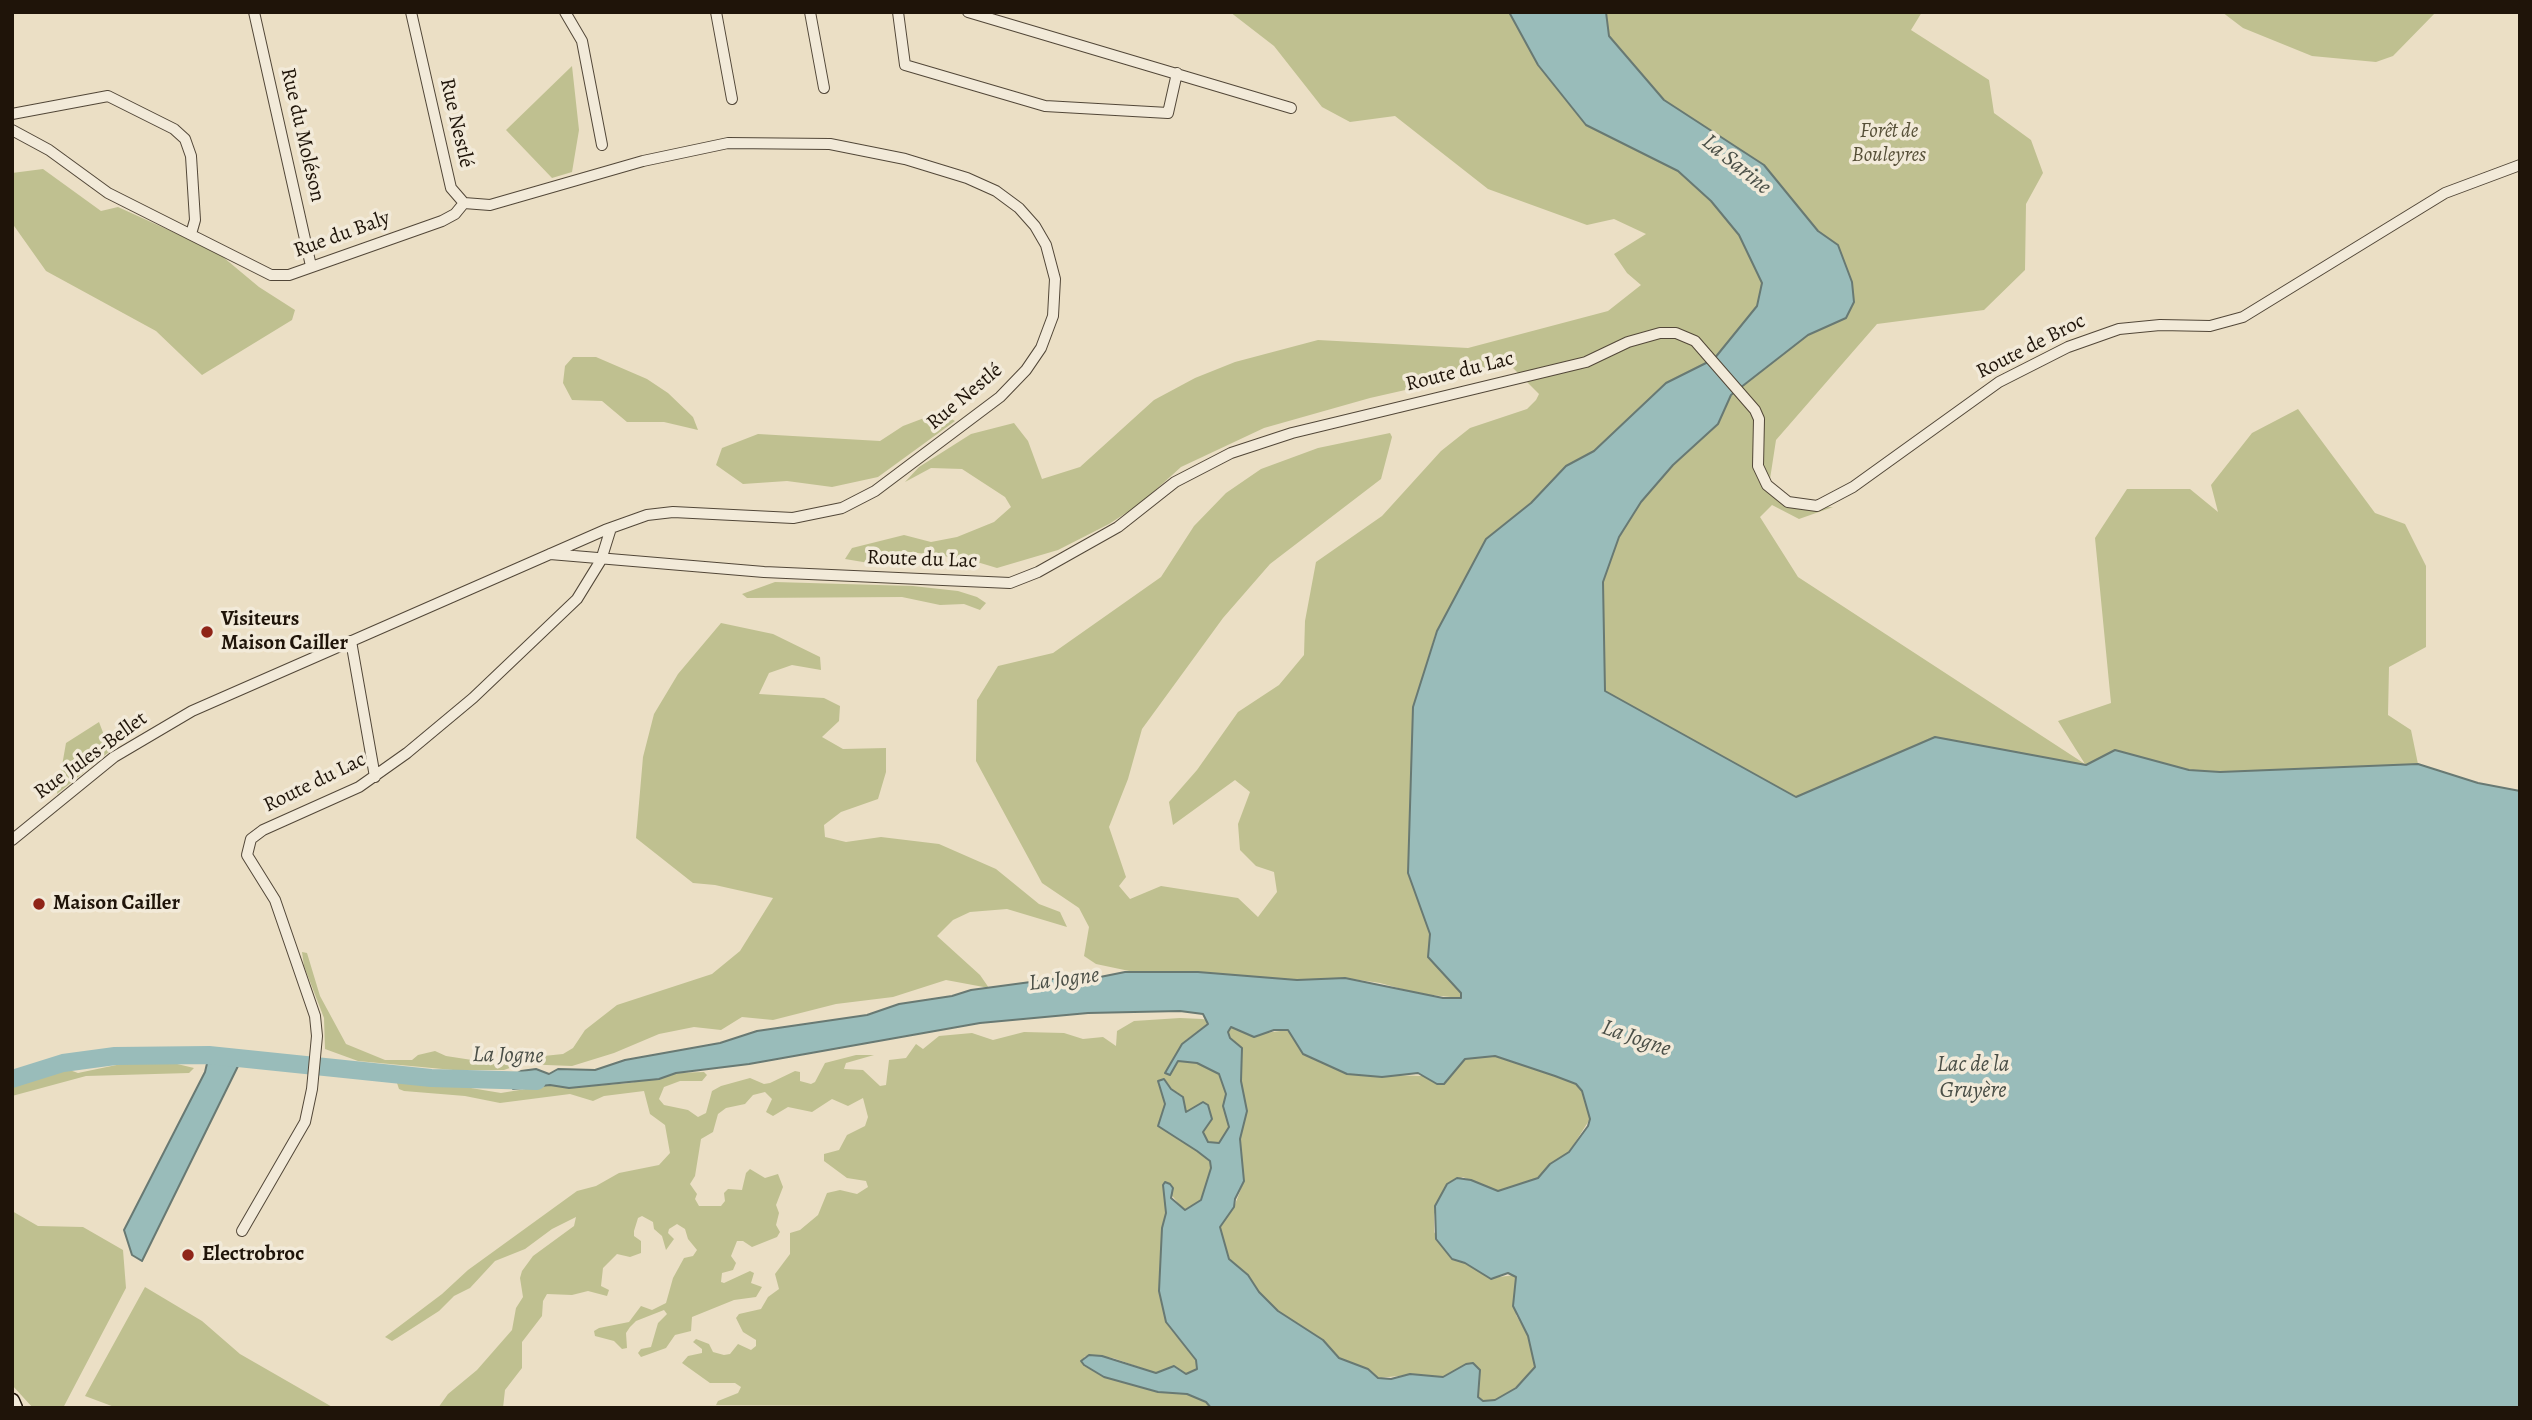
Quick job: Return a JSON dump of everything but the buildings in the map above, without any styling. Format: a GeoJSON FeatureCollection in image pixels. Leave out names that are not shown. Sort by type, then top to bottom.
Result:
{"type":"FeatureCollection","features":[{"type":"Feature","properties":{"kind":"main road"},"geometry":{"type":"LineString","coordinates":[[12,1401],[15,1408]]}},
{"type":"Feature","properties":{"kind":"street","name":"Rue du Moléson"},"geometry":{"type":"LineString","coordinates":[[254,12],[311,266]]}},
{"type":"Feature","properties":{"kind":"street","name":"Rue Nestlé"},"geometry":{"type":"LineString","coordinates":[[351,641],[611,528],[648,515],[673,512],[809,517],[842,508],[875,491],[1000,397],[1034,359],[1050,327],[1055,300],[1055,279],[1046,245],[1019,208],[996,191],[967,178],[905,159],[831,144],[729,143],[643,160],[490,205],[464,203],[451,188],[411,12]]}},
{"type":"Feature","properties":{"kind":"street"},"geometry":{"type":"LineString","coordinates":[[565,12],[582,41],[602,145]]}},
{"type":"Feature","properties":{"kind":"street"},"geometry":{"type":"LineString","coordinates":[[716,12],[732,99]]}},
{"type":"Feature","properties":{"kind":"street"},"geometry":{"type":"LineString","coordinates":[[810,12],[824,88]]}},
{"type":"Feature","properties":{"kind":"street"},"geometry":{"type":"LineString","coordinates":[[898,12],[905,65],[1045,106],[1168,113],[1177,73]]}},
{"type":"Feature","properties":{"kind":"street"},"geometry":{"type":"LineString","coordinates":[[968,12],[1292,108]]}},
{"type":"Feature","properties":{"kind":"street"},"geometry":{"type":"LineString","coordinates":[[12,114],[108,96],[174,129],[185,139],[191,156],[195,220],[191,234]]}},
{"type":"Feature","properties":{"kind":"street","name":"Rue du Baly"},"geometry":{"type":"LineString","coordinates":[[12,130],[49,150],[108,193],[271,275],[289,275],[442,221],[454,214],[464,203]]}},
{"type":"Feature","properties":{"kind":"street","name":"Route de Broc"},"geometry":{"type":"LineString","coordinates":[[1699,345],[1753,406],[1759,419],[1757,454],[1763,480],[1772,491],[1788,502],[1817,506],[1853,487],[1999,382],[2067,347],[2119,329],[2160,325],[2200,328],[2234,321],[2445,193],[2520,165]]}},
{"type":"Feature","properties":{"kind":"street","name":"Route du Lac"},"geometry":{"type":"LineString","coordinates":[[242,1231],[305,1122],[312,1089],[316,1042],[315,1016],[275,900],[249,862],[247,847],[251,839],[263,830],[354,790],[375,777],[473,698],[560,615],[591,580],[601,561],[764,572],[1010,583],[1038,572],[1118,527],[1175,482],[1231,453],[1292,433],[1586,362],[1628,341],[1652,334],[1676,333],[1699,345]]}},
{"type":"Feature","properties":{"kind":"street"},"geometry":{"type":"LineString","coordinates":[[551,554],[601,561],[611,528]]}},
{"type":"Feature","properties":{"kind":"street"},"geometry":{"type":"LineString","coordinates":[[351,641],[375,777]]}},
{"type":"Feature","properties":{"kind":"street","name":"Rue Jules-Bellet"},"geometry":{"type":"LineString","coordinates":[[12,840],[105,764],[148,735],[202,706],[351,641]]}},
{"type":"Feature","properties":{"kind":"green space"},"geometry":{"type":"Polygon","coordinates":[[[1230,12],[1509,12],[1538,65],[1586,125],[1678,171],[1711,201],[1739,235],[1762,283],[1757,306],[1714,359],[1666,383],[1594,451],[1566,466],[1531,503],[1435,635],[1413,707],[1408,873],[1430,934],[1428,957],[1461,993],[1461,998],[1420,994],[1380,983],[1345,978],[1297,980],[1198,972],[1134,972],[1096,964],[1084,956],[1089,927],[1079,908],[1042,883],[976,761],[977,700],[998,666],[1053,653],[1161,577],[1194,526],[1226,493],[1261,469],[1318,448],[1390,433],[1392,437],[1381,479],[1270,564],[1223,618],[1142,729],[1128,779],[1109,827],[1126,877],[1119,886],[1130,899],[1161,886],[1238,898],[1258,917],[1277,892],[1274,872],[1256,866],[1240,850],[1238,824],[1250,792],[1235,780],[1173,825],[1169,802],[1197,770],[1238,712],[1279,685],[1304,655],[1305,621],[1316,562],[1382,516],[1441,451],[1470,428],[1527,409],[1536,400],[1539,394],[1511,366],[1370,398],[1264,428],[1181,467],[1140,504],[1109,524],[1058,550],[997,568],[967,559],[910,552],[869,563],[845,559],[852,548],[904,535],[931,542],[957,537],[994,522],[1011,507],[1005,497],[962,469],[931,468],[905,482],[919,467],[971,434],[1014,423],[1028,441],[1042,479],[1080,467],[1154,400],[1195,378],[1235,362],[1318,340],[1468,348],[1608,311],[1641,285],[1627,273],[1614,254],[1646,234],[1614,219],[1587,225],[1488,189],[1395,116],[1350,122],[1322,107],[1274,46],[1230,12]]]}},
{"type":"Feature","properties":{"kind":"green space","name":"Forêt de Bouleyres"},"geometry":{"type":"Polygon","coordinates":[[[1606,12],[1922,12],[1911,30],[1989,80],[1994,113],[2031,140],[2043,173],[2026,204],[2025,270],[1984,310],[1877,324],[1776,440],[1770,479],[1780,496],[1796,508],[1833,507],[1799,519],[1772,505],[1760,517],[1798,577],[2085,764],[2058,721],[2111,703],[2095,538],[2127,489],[2190,489],[2218,512],[2211,485],[2252,433],[2298,409],[2375,513],[2405,524],[2426,566],[2426,647],[2389,667],[2388,715],[2411,730],[2418,764],[2220,772],[2189,770],[2115,750],[2086,765],[1935,737],[1796,797],[1605,691],[1603,582],[1619,537],[1641,502],[1673,465],[1718,424],[1731,395],[1808,335],[1846,318],[1838,245],[1818,231],[1764,165],[1664,100],[1609,36],[1606,12]]]}},
{"type":"Feature","properties":{"kind":"green space"},"geometry":{"type":"Polygon","coordinates":[[[2222,12],[2436,12],[2393,56],[2376,62],[2312,56],[2243,28],[2222,12]]]}},
{"type":"Feature","properties":{"kind":"green space"},"geometry":{"type":"Polygon","coordinates":[[[572,66],[579,130],[572,172],[552,178],[506,130],[572,66]]]}},
{"type":"Feature","properties":{"kind":"green space"},"geometry":{"type":"Polygon","coordinates":[[[43,169],[101,211],[118,207],[217,252],[259,287],[295,310],[292,320],[202,375],[156,331],[46,271],[12,223],[12,173],[43,169]]]}},
{"type":"Feature","properties":{"kind":"green space"},"geometry":{"type":"Polygon","coordinates":[[[573,357],[596,357],[647,379],[668,393],[693,417],[698,430],[664,422],[627,422],[602,401],[572,400],[563,383],[565,366],[573,357]]]}},
{"type":"Feature","properties":{"kind":"green space"},"geometry":{"type":"Polygon","coordinates":[[[940,412],[955,421],[878,477],[832,487],[787,481],[743,484],[716,465],[722,448],[758,434],[880,441],[903,426],[940,412]]]}},
{"type":"Feature","properties":{"kind":"green space"},"geometry":{"type":"Polygon","coordinates":[[[775,582],[913,586],[958,591],[986,603],[980,610],[964,604],[940,605],[902,597],[747,598],[742,594],[775,582]]]}},
{"type":"Feature","properties":{"kind":"green space"},"geometry":{"type":"Polygon","coordinates":[[[721,623],[773,634],[820,657],[821,670],[792,665],[769,673],[759,694],[824,698],[840,706],[839,721],[822,737],[843,749],[886,748],[886,772],[878,799],[841,812],[824,825],[825,837],[846,842],[881,837],[939,844],[996,869],[1039,904],[1060,912],[1067,927],[1007,909],[970,912],[953,920],[937,936],[980,975],[989,988],[946,980],[893,997],[836,1004],[773,1020],[742,1017],[721,1030],[694,1027],[659,1034],[614,1053],[572,1066],[521,1064],[504,1070],[453,1070],[358,1061],[325,1049],[324,1018],[304,966],[302,952],[307,953],[320,996],[346,1044],[385,1060],[412,1060],[418,1055],[435,1051],[446,1056],[485,1062],[563,1054],[573,1048],[585,1030],[617,1005],[712,974],[740,951],[773,898],[693,883],[636,838],[643,757],[654,714],[678,674],[721,623]]]}},
{"type":"Feature","properties":{"kind":"green space"},"geometry":{"type":"Polygon","coordinates":[[[99,722],[110,751],[57,794],[66,743],[99,722]]]}},
{"type":"Feature","properties":{"kind":"green space"},"geometry":{"type":"Polygon","coordinates":[[[1180,1018],[1208,1020],[1208,1024],[1186,1040],[1166,1073],[1170,1075],[1178,1061],[1197,1063],[1219,1074],[1226,1094],[1224,1100],[1229,1127],[1219,1143],[1208,1142],[1203,1132],[1210,1114],[1208,1105],[1203,1102],[1186,1112],[1178,1093],[1160,1085],[1165,1104],[1158,1126],[1210,1161],[1211,1168],[1201,1200],[1184,1210],[1163,1185],[1166,1213],[1162,1228],[1159,1291],[1169,1327],[1196,1360],[1197,1370],[1186,1374],[1168,1368],[1156,1373],[1113,1358],[1089,1355],[1084,1357],[1084,1366],[1124,1383],[1158,1392],[1187,1394],[1206,1402],[1211,1408],[716,1405],[718,1401],[738,1393],[741,1387],[735,1383],[710,1383],[682,1363],[688,1356],[702,1353],[702,1349],[693,1342],[696,1339],[709,1344],[713,1352],[724,1355],[730,1354],[738,1344],[751,1350],[756,1346],[756,1340],[743,1332],[736,1318],[739,1314],[761,1309],[768,1297],[779,1289],[775,1274],[790,1254],[790,1233],[800,1230],[818,1215],[827,1193],[840,1190],[857,1194],[868,1187],[866,1181],[847,1178],[824,1161],[824,1154],[839,1150],[847,1135],[865,1126],[868,1117],[863,1098],[848,1106],[832,1099],[812,1112],[788,1107],[773,1116],[766,1112],[772,1099],[765,1092],[753,1095],[745,1104],[726,1108],[718,1114],[713,1132],[701,1139],[695,1176],[690,1184],[697,1194],[695,1199],[699,1206],[721,1206],[725,1201],[724,1193],[728,1189],[742,1190],[746,1173],[750,1169],[765,1178],[778,1174],[783,1187],[776,1205],[779,1213],[776,1225],[780,1232],[777,1237],[752,1247],[743,1241],[737,1241],[731,1256],[736,1263],[733,1270],[722,1273],[721,1282],[724,1283],[750,1271],[754,1273],[751,1283],[762,1287],[756,1297],[734,1300],[692,1317],[691,1331],[675,1335],[666,1348],[641,1357],[638,1353],[641,1349],[651,1347],[658,1323],[667,1314],[664,1310],[636,1321],[630,1327],[626,1333],[627,1348],[622,1349],[614,1341],[595,1336],[594,1331],[629,1322],[641,1306],[652,1310],[666,1303],[673,1278],[684,1258],[693,1256],[697,1250],[688,1239],[685,1229],[677,1224],[669,1229],[668,1233],[674,1239],[666,1250],[662,1236],[654,1229],[653,1222],[642,1216],[638,1218],[634,1231],[634,1236],[641,1241],[641,1253],[630,1257],[617,1254],[603,1268],[601,1286],[609,1290],[607,1296],[588,1291],[572,1295],[547,1294],[543,1301],[542,1316],[522,1342],[522,1368],[505,1390],[503,1408],[438,1408],[448,1394],[477,1370],[512,1330],[516,1308],[523,1297],[520,1278],[522,1271],[533,1256],[574,1226],[576,1217],[552,1229],[525,1249],[495,1261],[470,1288],[454,1296],[439,1311],[397,1338],[392,1341],[385,1337],[442,1294],[468,1270],[577,1191],[596,1186],[619,1173],[659,1165],[670,1153],[665,1125],[650,1114],[644,1091],[604,1096],[593,1101],[570,1094],[500,1103],[465,1096],[404,1091],[399,1089],[397,1083],[459,1086],[501,1093],[550,1085],[568,1088],[630,1083],[676,1073],[704,1072],[707,1075],[702,1081],[680,1081],[664,1087],[659,1099],[664,1105],[688,1110],[698,1117],[706,1113],[712,1091],[721,1086],[750,1078],[764,1084],[770,1083],[795,1071],[800,1072],[800,1081],[811,1084],[815,1082],[825,1063],[856,1055],[874,1055],[846,1063],[844,1069],[863,1070],[880,1086],[886,1085],[889,1060],[906,1058],[916,1044],[923,1049],[939,1036],[972,1033],[993,1040],[1024,1032],[1064,1033],[1083,1039],[1103,1037],[1116,1046],[1117,1031],[1134,1021],[1180,1018]]]}},
{"type":"Feature","properties":{"kind":"green space"},"geometry":{"type":"Polygon","coordinates":[[[1231,1027],[1249,1035],[1288,1030],[1303,1054],[1347,1074],[1425,1076],[1465,1059],[1495,1056],[1576,1084],[1582,1091],[1590,1119],[1569,1152],[1538,1178],[1505,1191],[1490,1190],[1463,1177],[1447,1184],[1434,1215],[1434,1232],[1451,1259],[1491,1278],[1515,1275],[1516,1315],[1528,1336],[1535,1367],[1516,1388],[1495,1400],[1483,1401],[1478,1397],[1478,1376],[1466,1364],[1443,1377],[1432,1379],[1419,1374],[1378,1378],[1368,1369],[1339,1358],[1323,1340],[1278,1311],[1259,1292],[1248,1275],[1229,1259],[1220,1227],[1234,1207],[1244,1181],[1240,1139],[1247,1111],[1241,1081],[1242,1053],[1230,1038],[1228,1032],[1231,1027]]]}},
{"type":"Feature","properties":{"kind":"green space"},"geometry":{"type":"Polygon","coordinates":[[[126,1063],[173,1063],[194,1068],[189,1073],[86,1076],[12,1096],[12,1080],[61,1067],[78,1073],[126,1063]]]}},
{"type":"Feature","properties":{"kind":"green space"},"geometry":{"type":"Polygon","coordinates":[[[12,1211],[38,1226],[83,1227],[123,1250],[126,1288],[63,1408],[33,1408],[12,1385],[12,1211]]]}},
{"type":"Feature","properties":{"kind":"green space"},"geometry":{"type":"Polygon","coordinates":[[[145,1287],[202,1321],[240,1354],[334,1408],[117,1408],[85,1396],[145,1287]]]}},
{"type":"Feature","properties":{"kind":"water","name":"Lac de la Gruyère"},"geometry":{"type":"Polygon","coordinates":[[[1509,12],[1606,12],[1609,36],[1664,100],[1764,165],[1818,231],[1838,245],[1852,282],[1854,302],[1846,318],[1808,335],[1731,395],[1718,424],[1673,465],[1641,502],[1619,537],[1603,582],[1605,691],[1796,797],[1935,737],[2086,765],[2115,750],[2189,770],[2220,772],[2418,764],[2478,783],[2520,791],[2520,1408],[1211,1408],[1206,1402],[1187,1394],[1158,1392],[1104,1377],[1081,1361],[1089,1355],[1102,1356],[1156,1373],[1174,1366],[1186,1374],[1197,1369],[1196,1360],[1166,1322],[1159,1291],[1162,1228],[1166,1213],[1163,1185],[1165,1182],[1170,1184],[1173,1188],[1171,1198],[1185,1210],[1201,1200],[1211,1168],[1210,1161],[1158,1126],[1165,1104],[1158,1081],[1164,1079],[1171,1089],[1183,1097],[1186,1112],[1203,1102],[1208,1105],[1212,1119],[1203,1132],[1208,1142],[1219,1143],[1229,1127],[1223,1106],[1226,1094],[1219,1074],[1197,1063],[1178,1061],[1170,1075],[1165,1073],[1182,1044],[1208,1024],[1203,1014],[1180,1011],[1088,1013],[980,1023],[749,1064],[676,1073],[659,1079],[569,1088],[550,1085],[513,1089],[514,1075],[521,1071],[536,1069],[549,1074],[558,1069],[595,1070],[625,1060],[720,1043],[757,1031],[867,1015],[899,1004],[952,996],[971,990],[1125,972],[1198,972],[1297,980],[1345,978],[1443,998],[1461,998],[1461,993],[1428,957],[1430,934],[1408,873],[1413,707],[1437,631],[1486,539],[1531,503],[1566,466],[1594,451],[1666,383],[1714,359],[1757,306],[1762,283],[1739,235],[1711,201],[1678,171],[1586,125],[1538,65],[1509,12]],[[1231,1027],[1228,1032],[1230,1038],[1242,1048],[1241,1081],[1247,1111],[1240,1139],[1244,1181],[1234,1207],[1220,1227],[1229,1259],[1248,1275],[1259,1292],[1278,1311],[1323,1340],[1339,1358],[1368,1369],[1378,1378],[1391,1379],[1410,1374],[1443,1377],[1473,1363],[1480,1370],[1478,1397],[1483,1401],[1495,1400],[1516,1388],[1535,1367],[1528,1336],[1513,1306],[1516,1277],[1508,1273],[1491,1279],[1465,1263],[1452,1259],[1436,1239],[1435,1206],[1447,1184],[1457,1178],[1471,1180],[1498,1191],[1538,1178],[1550,1164],[1569,1152],[1588,1126],[1590,1119],[1582,1091],[1576,1084],[1495,1056],[1465,1059],[1444,1084],[1437,1084],[1418,1073],[1382,1077],[1347,1074],[1303,1054],[1288,1030],[1274,1030],[1254,1037],[1231,1027]]]}},
{"type":"Feature","properties":{"kind":"water"},"geometry":{"type":"Polygon","coordinates":[[[209,1055],[242,1058],[142,1261],[132,1255],[124,1230],[205,1072],[209,1055]]]}},
{"type":"Feature","properties":{"kind":"waterway","name":"La Jogne"},"geometry":{"type":"LineString","coordinates":[[12,1079],[63,1063],[115,1056],[209,1055],[431,1078],[537,1081]]}},
{"type":"Feature","properties":{"kind":"place","name":"Visiteurs Maison Cailler"},"geometry":{"type":"Point","coordinates":[207,632]}},
{"type":"Feature","properties":{"kind":"place","name":"Maison Cailler"},"geometry":{"type":"Point","coordinates":[39,904]}},
{"type":"Feature","properties":{"kind":"place","name":"Electrobroc"},"geometry":{"type":"Point","coordinates":[188,1255]}},
{"type":"Feature","properties":{"kind":"water label","name":"La Sarine"},"geometry":{"type":"Point","coordinates":[1736,165]}}]}
